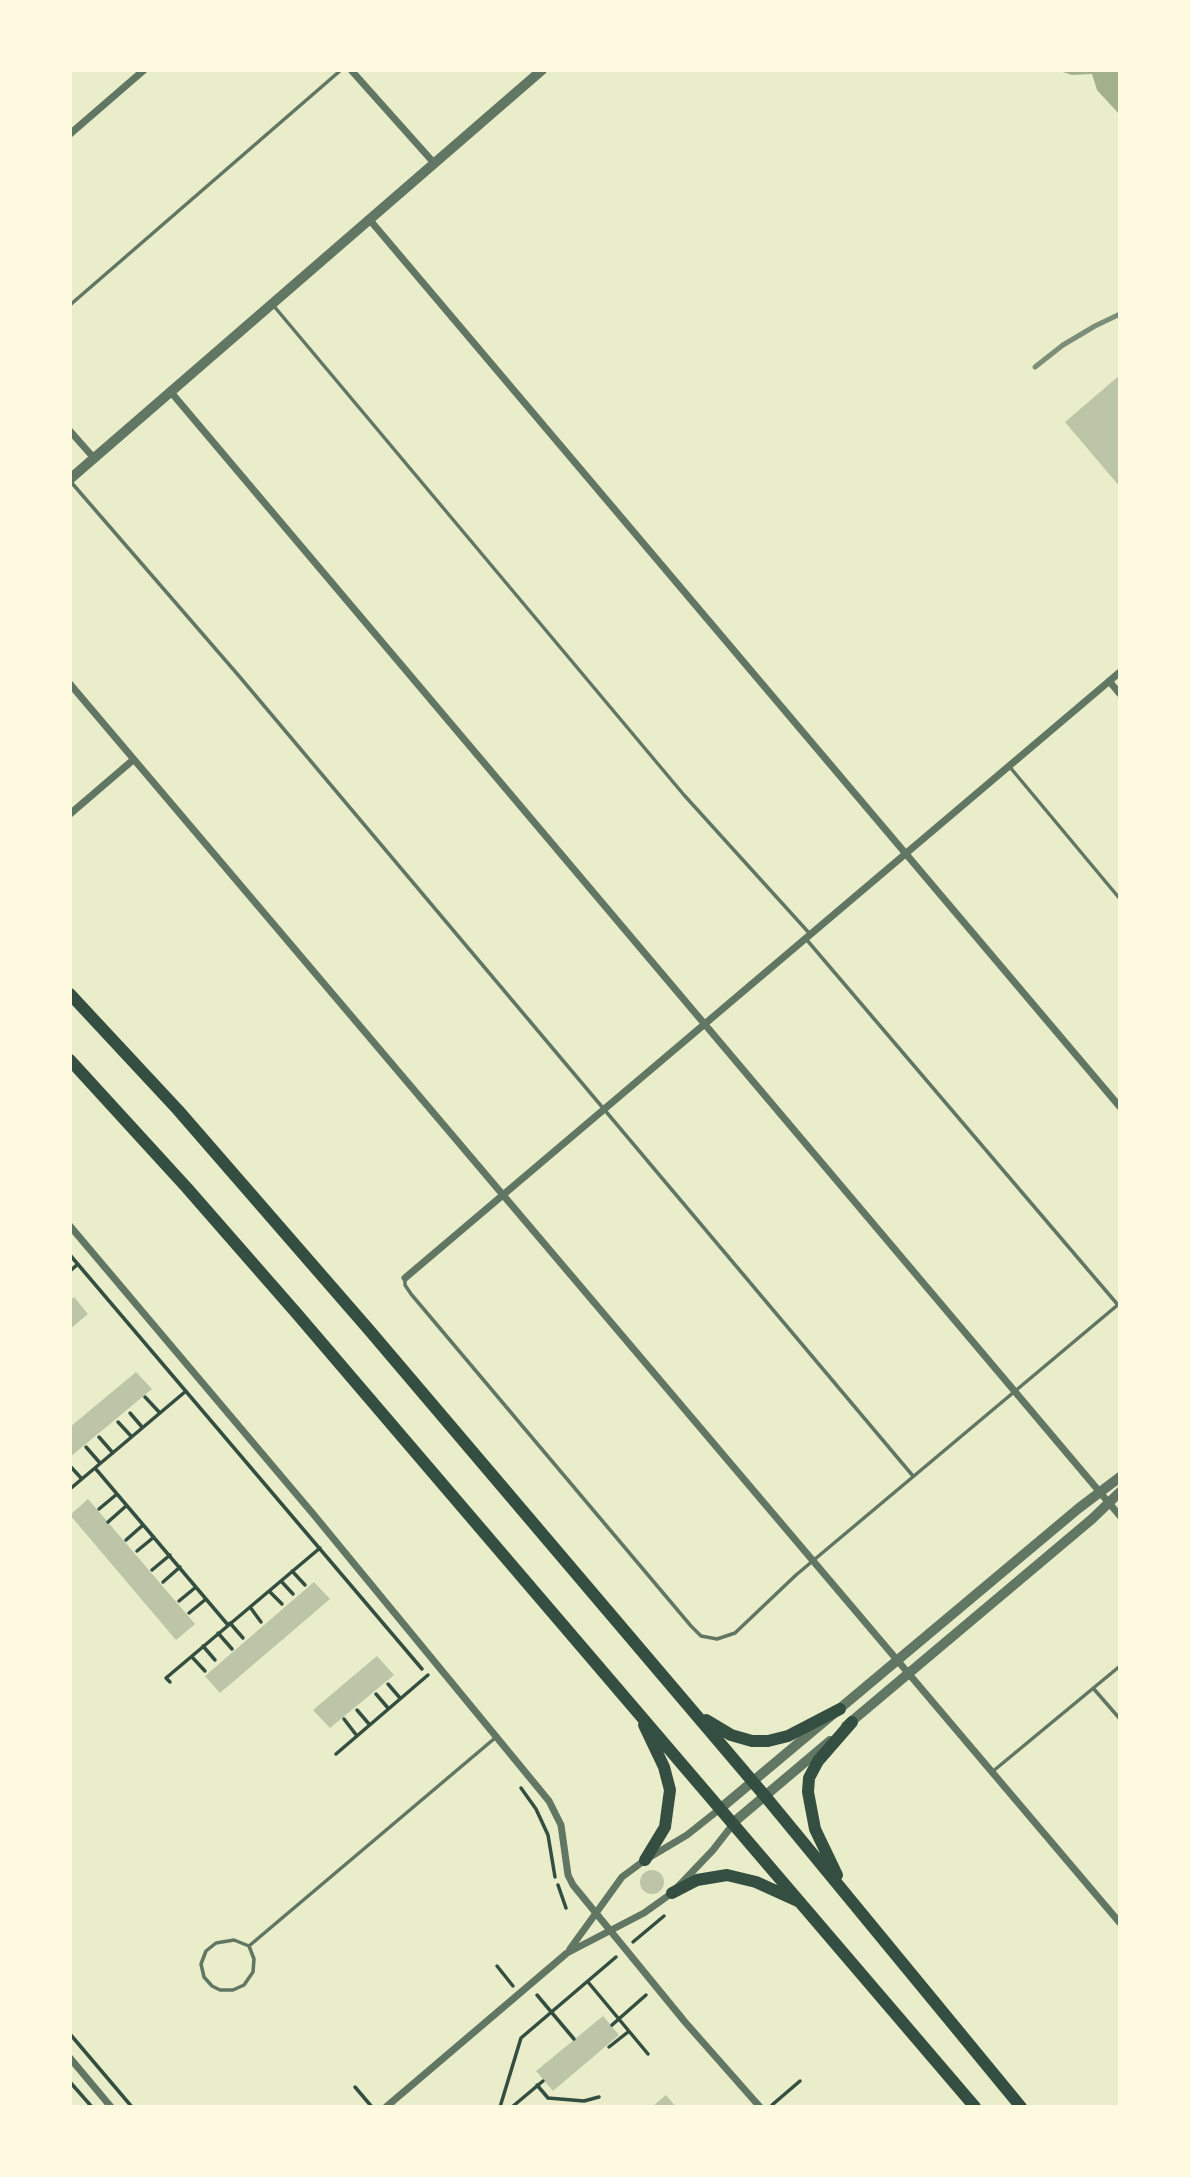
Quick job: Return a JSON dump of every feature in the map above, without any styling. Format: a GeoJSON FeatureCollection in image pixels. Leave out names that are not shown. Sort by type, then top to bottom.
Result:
{"type":"FeatureCollection","features":[{"type":"Feature","properties":{"kind":"highway"},"geometry":{"type":"LineString","coordinates":[[70,994],[178,1110],[370,1331],[765,1796],[1021,2107]]}},
{"type":"Feature","properties":{"kind":"highway"},"geometry":{"type":"LineString","coordinates":[[70,1060],[290,1305],[975,2107]]}},
{"type":"Feature","properties":{"kind":"highway"},"geometry":{"type":"LineString","coordinates":[[636,1709],[664,1767],[670,1790],[665,1827],[645,1860]]}},
{"type":"Feature","properties":{"kind":"highway"},"geometry":{"type":"LineString","coordinates":[[696,1715],[731,1735],[752,1741],[768,1741],[788,1736],[840,1709]]}},
{"type":"Feature","properties":{"kind":"highway"},"geometry":{"type":"LineString","coordinates":[[847,1894],[815,1829],[808,1792],[810,1778],[818,1761],[852,1722]]}},
{"type":"Feature","properties":{"kind":"highway"},"geometry":{"type":"LineString","coordinates":[[672,1893],[697,1880],[727,1875],[756,1882],[803,1904]]}},
{"type":"Feature","properties":{"kind":"street"},"geometry":{"type":"LineString","coordinates":[[70,134],[144,70]]}},
{"type":"Feature","properties":{"kind":"street"},"geometry":{"type":"LineString","coordinates":[[351,70],[434,163]]}},
{"type":"Feature","properties":{"kind":"street"},"geometry":{"type":"LineString","coordinates":[[70,480],[93,457],[542,70]]}},
{"type":"Feature","properties":{"kind":"street"},"geometry":{"type":"LineString","coordinates":[[369,219],[1120,1107]]}},
{"type":"Feature","properties":{"kind":"street"},"geometry":{"type":"LineString","coordinates":[[170,391],[1120,1517]]}},
{"type":"Feature","properties":{"kind":"street"},"geometry":{"type":"LineString","coordinates":[[70,431],[93,457]]}},
{"type":"Feature","properties":{"kind":"street"},"geometry":{"type":"LineString","coordinates":[[405,1278],[1120,672]]}},
{"type":"Feature","properties":{"kind":"street"},"geometry":{"type":"LineString","coordinates":[[1109,681],[1120,694]]}},
{"type":"Feature","properties":{"kind":"street"},"geometry":{"type":"LineString","coordinates":[[70,684],[1120,1923]]}},
{"type":"Feature","properties":{"kind":"street"},"geometry":{"type":"LineString","coordinates":[[70,814],[133,760]]}},
{"type":"Feature","properties":{"kind":"street"},"geometry":{"type":"LineString","coordinates":[[70,1226],[314,1515],[549,1801],[563,1832],[568,1875],[609,1930],[760,2107]]}},
{"type":"Feature","properties":{"kind":"street"},"geometry":{"type":"LineString","coordinates":[[567,1953],[622,1877],[687,1835],[721,1808],[1120,1477]]}},
{"type":"Feature","properties":{"kind":"street"},"geometry":{"type":"LineString","coordinates":[[386,2107],[567,1953],[644,1913],[672,1893],[713,1850],[734,1822],[1120,1492]]}},
{"type":"Feature","properties":{"kind":"street"},"geometry":{"type":"LineString","coordinates":[[70,2058],[111,2107]]}},
{"type":"Feature","properties":{"kind":"lane"},"geometry":{"type":"LineString","coordinates":[[70,305],[341,70]]}},
{"type":"Feature","properties":{"kind":"lane"},"geometry":{"type":"LineString","coordinates":[[271,303],[684,794],[808,936],[1119,1304],[813,1561],[735,1633],[717,1639],[701,1636],[411,1294],[405,1285],[405,1278]]}},
{"type":"Feature","properties":{"kind":"lane"},"geometry":{"type":"LineString","coordinates":[[70,480],[248,686],[914,1476]]}},
{"type":"Feature","properties":{"kind":"lane"},"geometry":{"type":"LineString","coordinates":[[1009,766],[1120,899]]}},
{"type":"Feature","properties":{"kind":"lane"},"geometry":{"type":"LineString","coordinates":[[992,1772],[1120,1666]]}},
{"type":"Feature","properties":{"kind":"lane"},"geometry":{"type":"LineString","coordinates":[[1093,1688],[1120,1719]]}},
{"type":"Feature","properties":{"kind":"lane"},"geometry":{"type":"LineString","coordinates":[[249,1946],[497,1737]]}},
{"type":"Feature","properties":{"kind":"lane"},"geometry":{"type":"LineString","coordinates":[[234,1940],[249,1946],[254,1959],[253,1972],[244,1985],[233,1990],[220,1990],[204,1977],[201,1964],[206,1951],[216,1942],[234,1940]]}},
{"type":"Feature","properties":{"kind":"path"},"geometry":{"type":"LineString","coordinates":[[70,1255],[434,1682]]}},
{"type":"Feature","properties":{"kind":"path"},"geometry":{"type":"LineString","coordinates":[[70,1271],[78,1264]]}},
{"type":"Feature","properties":{"kind":"path"},"geometry":{"type":"LineString","coordinates":[[70,1489],[186,1390]]}},
{"type":"Feature","properties":{"kind":"path"},"geometry":{"type":"LineString","coordinates":[[145,1397],[160,1413]]}},
{"type":"Feature","properties":{"kind":"path"},"geometry":{"type":"LineString","coordinates":[[130,1413],[142,1427]]}},
{"type":"Feature","properties":{"kind":"path"},"geometry":{"type":"LineString","coordinates":[[118,1422],[131,1437]]}},
{"type":"Feature","properties":{"kind":"path"},"geometry":{"type":"LineString","coordinates":[[99,1437],[113,1453]]}},
{"type":"Feature","properties":{"kind":"path"},"geometry":{"type":"LineString","coordinates":[[86,1447],[100,1463]]}},
{"type":"Feature","properties":{"kind":"path"},"geometry":{"type":"LineString","coordinates":[[70,1466],[82,1479]]}},
{"type":"Feature","properties":{"kind":"path"},"geometry":{"type":"LineString","coordinates":[[95,1468],[206,1599],[243,1638]]}},
{"type":"Feature","properties":{"kind":"path"},"geometry":{"type":"LineString","coordinates":[[99,1509],[117,1494]]}},
{"type":"Feature","properties":{"kind":"path"},"geometry":{"type":"LineString","coordinates":[[108,1522],[126,1506]]}},
{"type":"Feature","properties":{"kind":"path"},"geometry":{"type":"LineString","coordinates":[[126,1540],[143,1525]]}},
{"type":"Feature","properties":{"kind":"path"},"geometry":{"type":"LineString","coordinates":[[136,1551],[153,1537]]}},
{"type":"Feature","properties":{"kind":"path"},"geometry":{"type":"LineString","coordinates":[[170,1682],[166,1678],[320,1549]]}},
{"type":"Feature","properties":{"kind":"path"},"geometry":{"type":"LineString","coordinates":[[152,1570],[170,1555]]}},
{"type":"Feature","properties":{"kind":"path"},"geometry":{"type":"LineString","coordinates":[[163,1582],[180,1567]]}},
{"type":"Feature","properties":{"kind":"path"},"geometry":{"type":"LineString","coordinates":[[292,1572],[305,1585]]}},
{"type":"Feature","properties":{"kind":"path"},"geometry":{"type":"LineString","coordinates":[[281,1581],[293,1594]]}},
{"type":"Feature","properties":{"kind":"path"},"geometry":{"type":"LineString","coordinates":[[179,1601],[196,1587]]}},
{"type":"Feature","properties":{"kind":"path"},"geometry":{"type":"LineString","coordinates":[[269,1591],[282,1604]]}},
{"type":"Feature","properties":{"kind":"path"},"geometry":{"type":"LineString","coordinates":[[189,1613],[206,1599]]}},
{"type":"Feature","properties":{"kind":"path"},"geometry":{"type":"LineString","coordinates":[[250,1607],[261,1622]]}},
{"type":"Feature","properties":{"kind":"path"},"geometry":{"type":"LineString","coordinates":[[218,1633],[232,1649]]}},
{"type":"Feature","properties":{"kind":"path"},"geometry":{"type":"LineString","coordinates":[[203,1647],[215,1660]]}},
{"type":"Feature","properties":{"kind":"path"},"geometry":{"type":"LineString","coordinates":[[191,1656],[205,1671]]}},
{"type":"Feature","properties":{"kind":"path"},"geometry":{"type":"LineString","coordinates":[[336,1754],[428,1675]]}},
{"type":"Feature","properties":{"kind":"path"},"geometry":{"type":"LineString","coordinates":[[388,1684],[400,1698]]}},
{"type":"Feature","properties":{"kind":"path"},"geometry":{"type":"LineString","coordinates":[[376,1694],[388,1709]]}},
{"type":"Feature","properties":{"kind":"path"},"geometry":{"type":"LineString","coordinates":[[357,1710],[369,1725]]}},
{"type":"Feature","properties":{"kind":"path"},"geometry":{"type":"LineString","coordinates":[[344,1719],[357,1736]]}},
{"type":"Feature","properties":{"kind":"path"},"geometry":{"type":"LineString","coordinates":[[519,1787],[536,1809],[548,1835],[553,1871],[566,1908]]}},
{"type":"Feature","properties":{"kind":"path"},"geometry":{"type":"LineString","coordinates":[[500,2107],[521,2038],[671,1910]]}},
{"type":"Feature","properties":{"kind":"path"},"geometry":{"type":"LineString","coordinates":[[497,1966],[519,1993]]}},
{"type":"Feature","properties":{"kind":"path"},"geometry":{"type":"LineString","coordinates":[[587,1983],[648,2054]]}},
{"type":"Feature","properties":{"kind":"path"},"geometry":{"type":"LineString","coordinates":[[529,1985],[574,2039]]}},
{"type":"Feature","properties":{"kind":"path"},"geometry":{"type":"LineString","coordinates":[[612,2025],[646,1995]]}},
{"type":"Feature","properties":{"kind":"path"},"geometry":{"type":"LineString","coordinates":[[609,2047],[628,2032]]}},
{"type":"Feature","properties":{"kind":"path"},"geometry":{"type":"LineString","coordinates":[[70,2034],[132,2107]]}},
{"type":"Feature","properties":{"kind":"path"},"geometry":{"type":"LineString","coordinates":[[512,2107],[543,2081]]}},
{"type":"Feature","properties":{"kind":"path"},"geometry":{"type":"LineString","coordinates":[[770,2107],[800,2081]]}},
{"type":"Feature","properties":{"kind":"path"},"geometry":{"type":"LineString","coordinates":[[70,2082],[92,2107]]}},
{"type":"Feature","properties":{"kind":"path"},"geometry":{"type":"LineString","coordinates":[[537,2085],[548,2098],[584,2101],[599,2097]]}},
{"type":"Feature","properties":{"kind":"path"},"geometry":{"type":"LineString","coordinates":[[355,2087],[372,2107]]}},
{"type":"Feature","properties":{"kind":"shaded area"},"geometry":{"type":"Polygon","coordinates":[[[1057,70],[1120,70],[1120,115],[1097,90],[1092,74],[1072,75],[1057,70]]]}},
{"type":"Feature","properties":{"kind":"building"},"geometry":{"type":"Polygon","coordinates":[[[1120,375],[1120,487],[1065,422],[1120,375]]]}},
{"type":"Feature","properties":{"kind":"building"},"geometry":{"type":"Polygon","coordinates":[[[74,1297],[88,1314],[70,1329],[70,1301],[74,1297]]]}},
{"type":"Feature","properties":{"kind":"building"},"geometry":{"type":"Polygon","coordinates":[[[136,1372],[152,1389],[70,1457],[70,1427],[136,1372]]]}},
{"type":"Feature","properties":{"kind":"building"},"geometry":{"type":"Polygon","coordinates":[[[88,1499],[195,1624],[176,1640],[70,1515],[88,1499]]]}},
{"type":"Feature","properties":{"kind":"building"},"geometry":{"type":"Polygon","coordinates":[[[314,1582],[330,1599],[220,1693],[205,1676],[314,1582]]]}},
{"type":"Feature","properties":{"kind":"building"},"geometry":{"type":"Polygon","coordinates":[[[377,1656],[394,1675],[330,1728],[313,1710],[377,1656]]]}},
{"type":"Feature","properties":{"kind":"building"},"geometry":{"type":"Polygon","coordinates":[[[652,1870],[661,1873],[664,1882],[661,1891],[652,1894],[643,1891],[640,1882],[643,1873],[652,1870]]]}},
{"type":"Feature","properties":{"kind":"building"},"geometry":{"type":"Polygon","coordinates":[[[603,2016],[619,2035],[553,2091],[536,2071],[603,2016]]]}},
{"type":"Feature","properties":{"kind":"building"},"geometry":{"type":"Polygon","coordinates":[[[666,2095],[676,2107],[652,2107],[666,2095]]]}},
{"type":"Feature","properties":{"kind":"railway"},"geometry":{"type":"LineString","coordinates":[[1035,367],[1063,345],[1120,314]]}}]}
